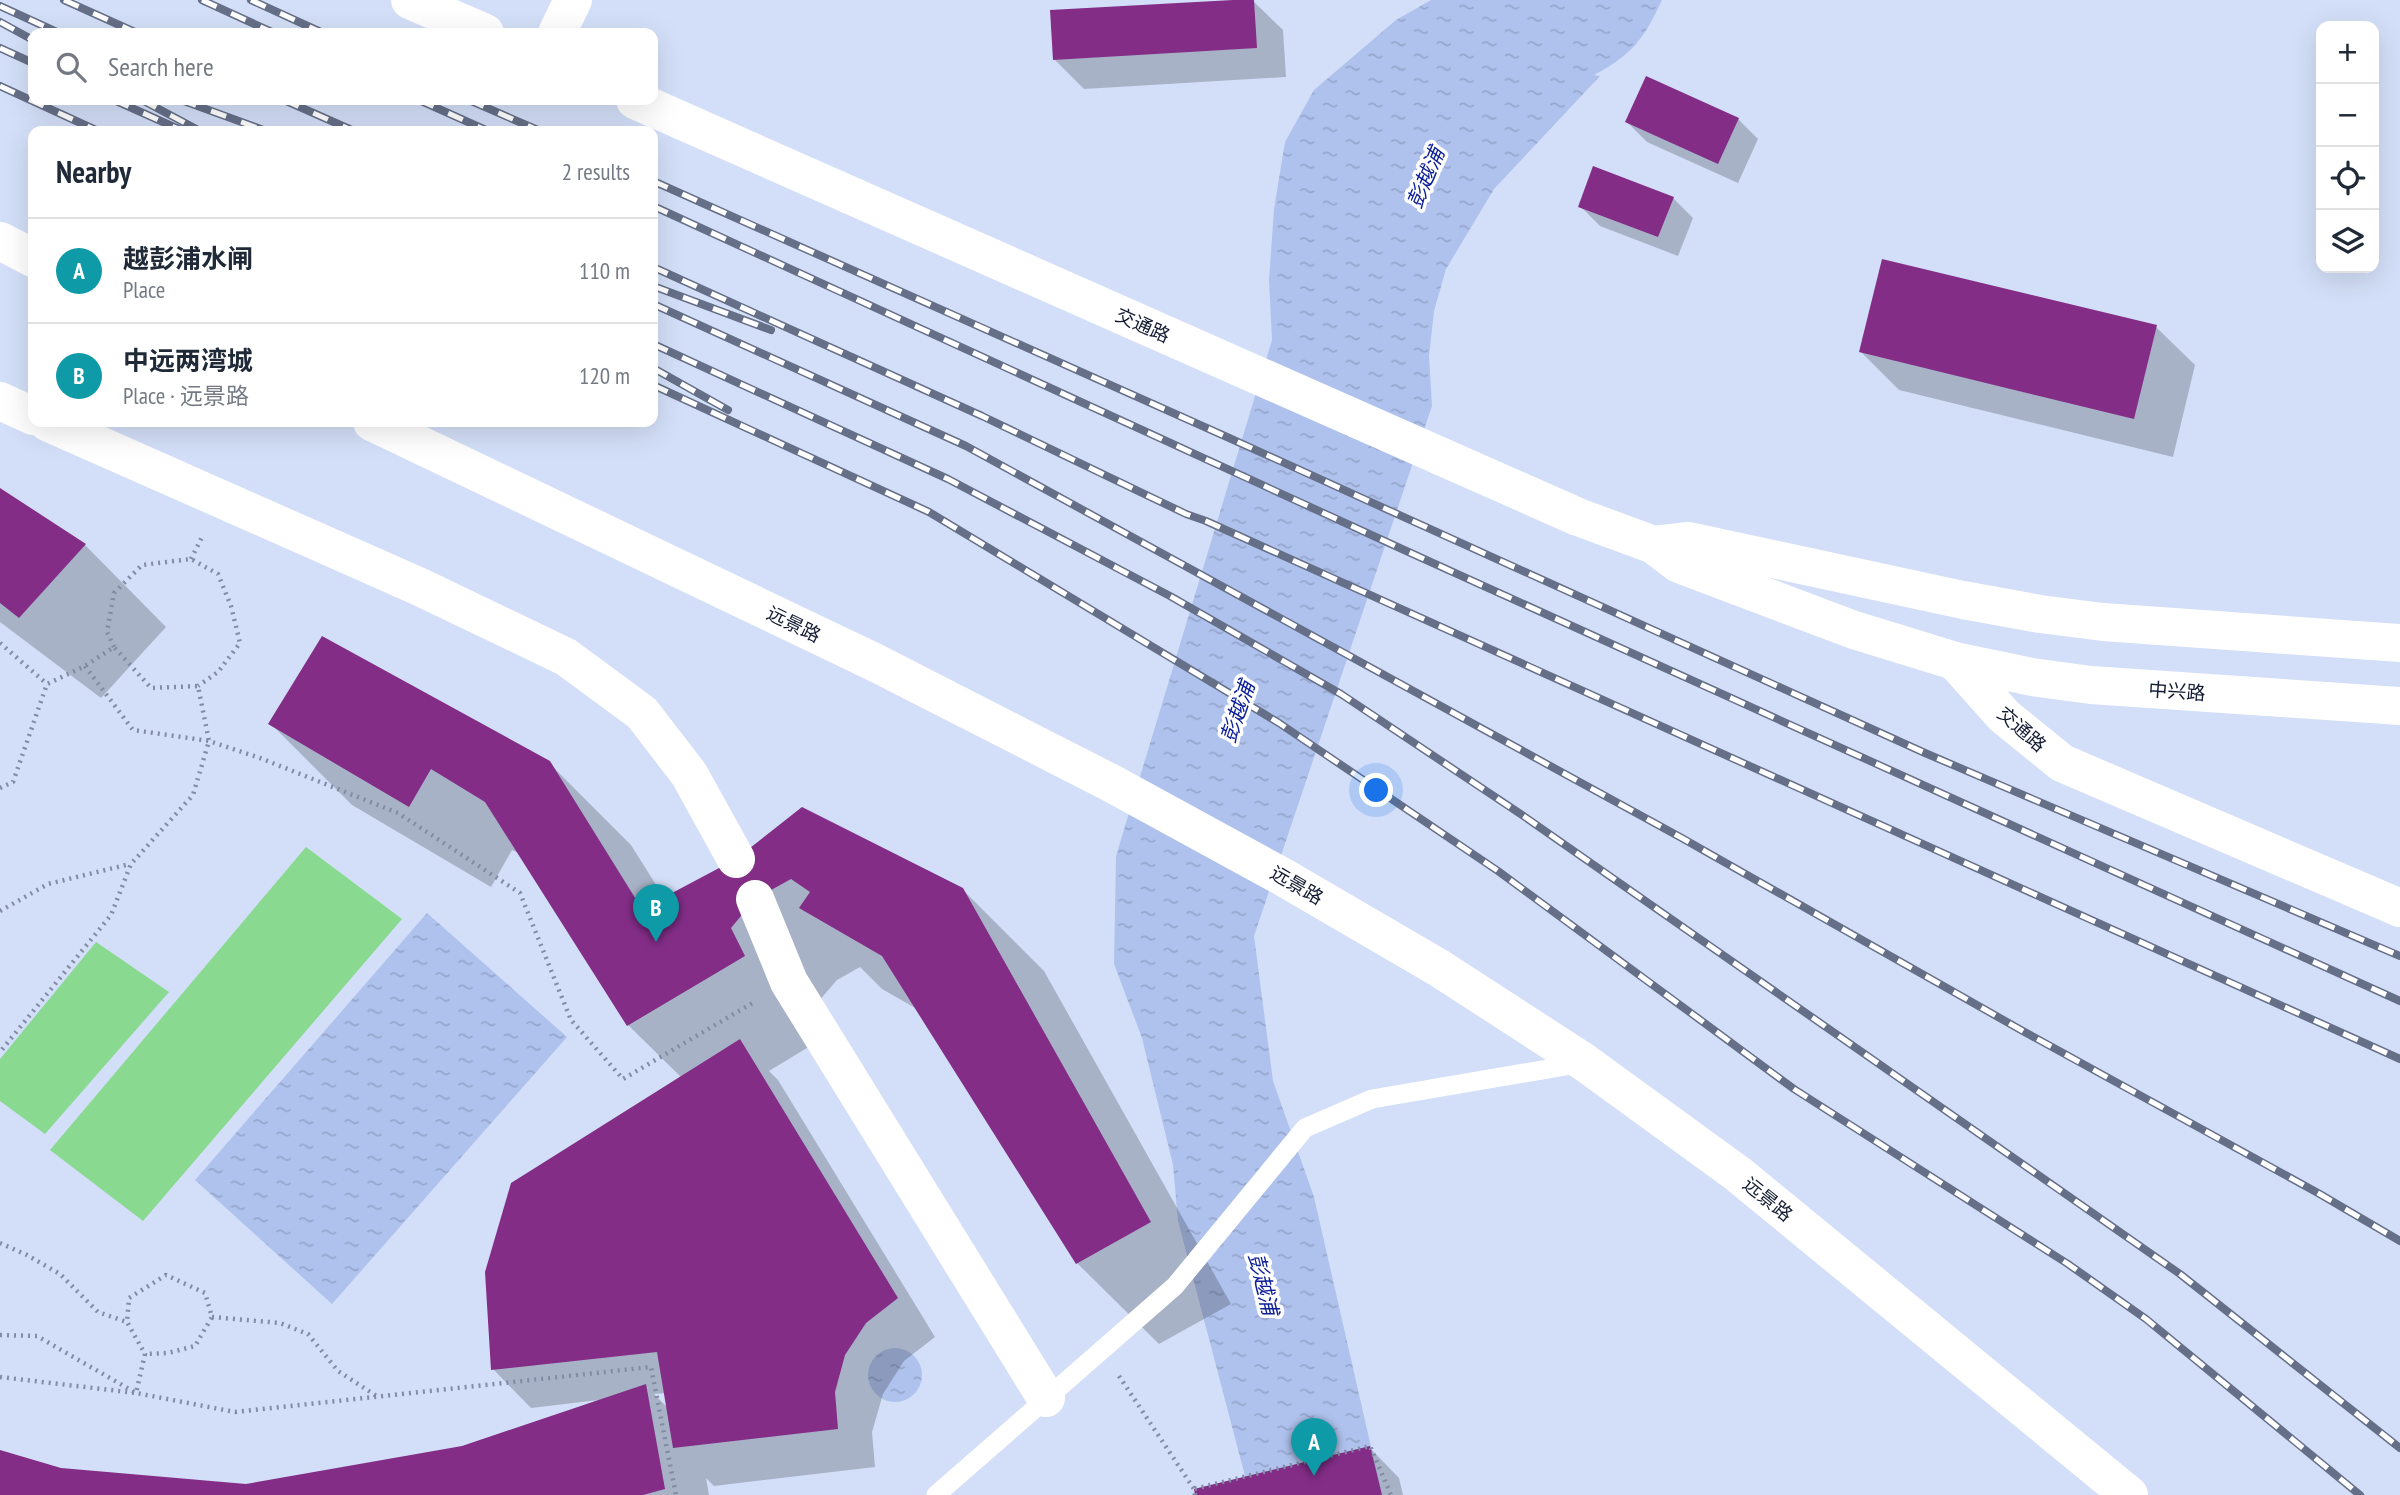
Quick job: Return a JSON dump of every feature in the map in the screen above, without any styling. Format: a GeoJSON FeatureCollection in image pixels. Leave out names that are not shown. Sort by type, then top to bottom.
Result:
{"type":"FeatureCollection","features":[{"type":"Feature","properties":{"kind":"street"},"geometry":{"type":"LineString","coordinates":[[410,0],[474,28]]}},
{"type":"Feature","properties":{"kind":"street"},"geometry":{"type":"LineString","coordinates":[[559,28],[573,0]]}},
{"type":"Feature","properties":{"kind":"street","name":"交通路"},"geometry":{"type":"LineString","coordinates":[[646,105],[1578,517],[1654,545],[1679,564],[1854,630],[1955,661],[2004,716],[2062,763],[2400,908]]}},
{"type":"Feature","properties":{"kind":"street"},"geometry":{"type":"LineString","coordinates":[[0,242],[28,256]]}},
{"type":"Feature","properties":{"kind":"street"},"geometry":{"type":"LineString","coordinates":[[0,401],[28,414]]}},
{"type":"Feature","properties":{"kind":"street"},"geometry":{"type":"LineString","coordinates":[[58,427],[420,587],[566,657],[642,713],[689,774],[736,859]]}},
{"type":"Feature","properties":{"kind":"street","name":"远景路"},"geometry":{"type":"LineString","coordinates":[[382,427],[861,656],[1111,783],[1283,877],[1439,968],[1584,1062],[1738,1174],[2129,1495]]}},
{"type":"Feature","properties":{"kind":"street","name":"交通路"},"geometry":{"type":"LineString","coordinates":[[1654,545],[1689,541],[2040,614],[2103,622],[2400,643]]}},
{"type":"Feature","properties":{"kind":"street","name":"中兴路"},"geometry":{"type":"LineString","coordinates":[[1955,661],[2032,677],[2091,685],[2400,706]]}},
{"type":"Feature","properties":{"kind":"street"},"geometry":{"type":"LineString","coordinates":[[755,899],[789,982],[1046,1398]]}},
{"type":"Feature","properties":{"kind":"lane"},"geometry":{"type":"LineString","coordinates":[[936,1495],[1175,1286],[1305,1128],[1372,1100],[1584,1062]]}},
{"type":"Feature","properties":{"kind":"path"},"geometry":{"type":"LineString","coordinates":[[191,559],[218,574],[231,606],[240,643],[218,672],[198,687],[151,688],[114,647],[107,632],[114,593],[142,565],[191,559]]}},
{"type":"Feature","properties":{"kind":"path"},"geometry":{"type":"LineString","coordinates":[[0,643],[47,684]]}},
{"type":"Feature","properties":{"kind":"path"},"geometry":{"type":"LineString","coordinates":[[0,788],[13,782],[47,684],[85,666],[114,647]]}},
{"type":"Feature","properties":{"kind":"path"},"geometry":{"type":"LineString","coordinates":[[85,666],[133,730],[209,741],[260,758],[398,813],[520,893],[572,1020],[623,1079],[789,982]]}},
{"type":"Feature","properties":{"kind":"path"},"geometry":{"type":"LineString","coordinates":[[0,1052],[111,915],[131,864],[194,795],[209,741],[198,687]]}},
{"type":"Feature","properties":{"kind":"path"},"geometry":{"type":"LineString","coordinates":[[0,911],[48,884],[131,864]]}},
{"type":"Feature","properties":{"kind":"path"},"geometry":{"type":"LineString","coordinates":[[0,1243],[60,1274],[98,1312],[127,1322]]}},
{"type":"Feature","properties":{"kind":"path"},"geometry":{"type":"LineString","coordinates":[[136,1393],[145,1354],[127,1322],[129,1298],[166,1275],[205,1293],[212,1317],[195,1346],[168,1353],[145,1354]]}},
{"type":"Feature","properties":{"kind":"path"},"geometry":{"type":"LineString","coordinates":[[212,1317],[281,1323],[308,1334],[338,1371],[378,1397]]}},
{"type":"Feature","properties":{"kind":"path"},"geometry":{"type":"LineString","coordinates":[[0,1335],[37,1336],[136,1393]]}},
{"type":"Feature","properties":{"kind":"path"},"geometry":{"type":"LineString","coordinates":[[1101,1350],[1194,1492],[1370,1446],[1391,1495]]}},
{"type":"Feature","properties":{"kind":"path"},"geometry":{"type":"LineString","coordinates":[[0,1377],[136,1393],[235,1412],[652,1367],[676,1495]]}},
{"type":"Feature","properties":{"kind":"green space"},"geometry":{"type":"Polygon","coordinates":[[[306,847],[402,919],[143,1221],[50,1150],[306,847]]]}},
{"type":"Feature","properties":{"kind":"green space"},"geometry":{"type":"Polygon","coordinates":[[[96,942],[169,992],[45,1134],[0,1101],[0,1059],[96,942]]]}},
{"type":"Feature","properties":{"kind":"water","name":"彭越浦"},"geometry":{"type":"Polygon","coordinates":[[[1431,0],[1662,0],[1636,45],[1594,75],[1600,76],[1494,189],[1446,269],[1434,311],[1429,356],[1432,406],[1254,936],[1273,1081],[1314,1197],[1382,1495],[1250,1495],[1178,1221],[1173,1165],[1142,1038],[1114,964],[1116,856],[1272,340],[1269,280],[1274,209],[1285,142],[1314,90],[1396,20],[1431,0]]]}},
{"type":"Feature","properties":{"kind":"water"},"geometry":{"type":"Polygon","coordinates":[[[427,913],[567,1037],[332,1304],[195,1180],[427,913]]]}},
{"type":"Feature","properties":{"kind":"water"},"geometry":{"type":"Polygon","coordinates":[[[895,1348],[914,1356],[922,1375],[914,1394],[895,1402],[876,1394],[868,1375],[876,1356],[895,1348]]]}},
{"type":"Feature","properties":{"kind":"building"},"geometry":{"type":"Polygon","coordinates":[[[1254,0],[1257,48],[1053,60],[1050,10],[1254,0]]]}},
{"type":"Feature","properties":{"kind":"building"},"geometry":{"type":"Polygon","coordinates":[[[1646,76],[1739,118],[1718,164],[1625,122],[1646,76]]]}},
{"type":"Feature","properties":{"kind":"building"},"geometry":{"type":"Polygon","coordinates":[[[1593,166],[1674,197],[1658,237],[1578,207],[1593,166]]]}},
{"type":"Feature","properties":{"kind":"building"},"geometry":{"type":"Polygon","coordinates":[[[1882,259],[2157,325],[2134,419],[1859,352],[1882,259]]]}},
{"type":"Feature","properties":{"kind":"building"},"geometry":{"type":"Polygon","coordinates":[[[0,488],[86,544],[19,618],[0,603],[0,488]]]}},
{"type":"Feature","properties":{"kind":"building"},"geometry":{"type":"Polygon","coordinates":[[[322,636],[550,761],[642,909],[736,859],[802,807],[963,888],[1151,1222],[1076,1264],[882,956],[799,908],[810,892],[791,879],[755,899],[731,928],[745,956],[627,1026],[485,802],[431,769],[409,807],[268,724],[322,636]]]}},
{"type":"Feature","properties":{"kind":"building"},"geometry":{"type":"Polygon","coordinates":[[[740,1039],[898,1298],[866,1323],[845,1355],[835,1392],[838,1429],[673,1448],[657,1352],[491,1370],[485,1272],[511,1183],[740,1039]]]}},
{"type":"Feature","properties":{"kind":"building"},"geometry":{"type":"Polygon","coordinates":[[[646,1384],[665,1489],[643,1495],[0,1495],[0,1450],[61,1468],[246,1484],[462,1446],[646,1384]]]}},
{"type":"Feature","properties":{"kind":"building"},"geometry":{"type":"Polygon","coordinates":[[[1370,1446],[1382,1495],[1195,1495],[1194,1489],[1370,1446]]]}},
{"type":"Feature","properties":{"kind":"railway"},"geometry":{"type":"LineString","coordinates":[[64,0],[126,28]]}},
{"type":"Feature","properties":{"kind":"railway"},"geometry":{"type":"LineString","coordinates":[[202,0],[263,28]]}},
{"type":"Feature","properties":{"kind":"railway"},"geometry":{"type":"LineString","coordinates":[[251,0],[312,28]]}},
{"type":"Feature","properties":{"kind":"railway"},"geometry":{"type":"LineString","coordinates":[[0,6],[48,28]]}},
{"type":"Feature","properties":{"kind":"railway"},"geometry":{"type":"LineString","coordinates":[[0,22],[28,37]]}},
{"type":"Feature","properties":{"kind":"railway"},"geometry":{"type":"LineString","coordinates":[[0,48],[28,61]]}},
{"type":"Feature","properties":{"kind":"railway"},"geometry":{"type":"LineString","coordinates":[[0,86],[28,99]]}},
{"type":"Feature","properties":{"kind":"railway"},"geometry":{"type":"LineString","coordinates":[[41,105],[87,126]]}},
{"type":"Feature","properties":{"kind":"railway"},"geometry":{"type":"LineString","coordinates":[[125,105],[172,126]]}},
{"type":"Feature","properties":{"kind":"railway"},"geometry":{"type":"LineString","coordinates":[[151,105],[191,126]]}},
{"type":"Feature","properties":{"kind":"railway"},"geometry":{"type":"LineString","coordinates":[[195,105],[252,126]]}},
{"type":"Feature","properties":{"kind":"railway"},"geometry":{"type":"LineString","coordinates":[[295,105],[343,126]]}},
{"type":"Feature","properties":{"kind":"railway"},"geometry":{"type":"LineString","coordinates":[[430,105],[477,126]]}},
{"type":"Feature","properties":{"kind":"railway"},"geometry":{"type":"LineString","coordinates":[[480,105],[529,126]]}},
{"type":"Feature","properties":{"kind":"railway"},"geometry":{"type":"LineString","coordinates":[[658,183],[1925,753],[2400,956]]}},
{"type":"Feature","properties":{"kind":"railway"},"geometry":{"type":"LineString","coordinates":[[658,208],[2400,1001]]}},
{"type":"Feature","properties":{"kind":"railway"},"geometry":{"type":"LineString","coordinates":[[658,269],[982,416],[1186,514],[2400,1059]]}},
{"type":"Feature","properties":{"kind":"railway"},"geometry":{"type":"LineString","coordinates":[[658,288],[771,330]]}},
{"type":"Feature","properties":{"kind":"railway"},"geometry":{"type":"LineString","coordinates":[[658,306],[966,446],[1680,837],[2400,1241]]}},
{"type":"Feature","properties":{"kind":"railway"},"geometry":{"type":"LineString","coordinates":[[658,346],[948,479],[1170,596],[1341,694],[1525,817],[2180,1274],[2400,1448]]}},
{"type":"Feature","properties":{"kind":"railway"},"geometry":{"type":"LineString","coordinates":[[658,371],[728,410]]}},
{"type":"Feature","properties":{"kind":"railway"},"geometry":{"type":"LineString","coordinates":[[658,387],[929,512],[1279,723],[1498,871],[1794,1089],[2068,1264],[2146,1319],[2360,1495]]}},
{"type":"Feature","properties":{"kind":"place","name":"中远两湾城"},"geometry":{"type":"Point","coordinates":[656,942]}},
{"type":"Feature","properties":{"kind":"place","name":"越彭浦水闸"},"geometry":{"type":"Point","coordinates":[1314,1476]}}]}
